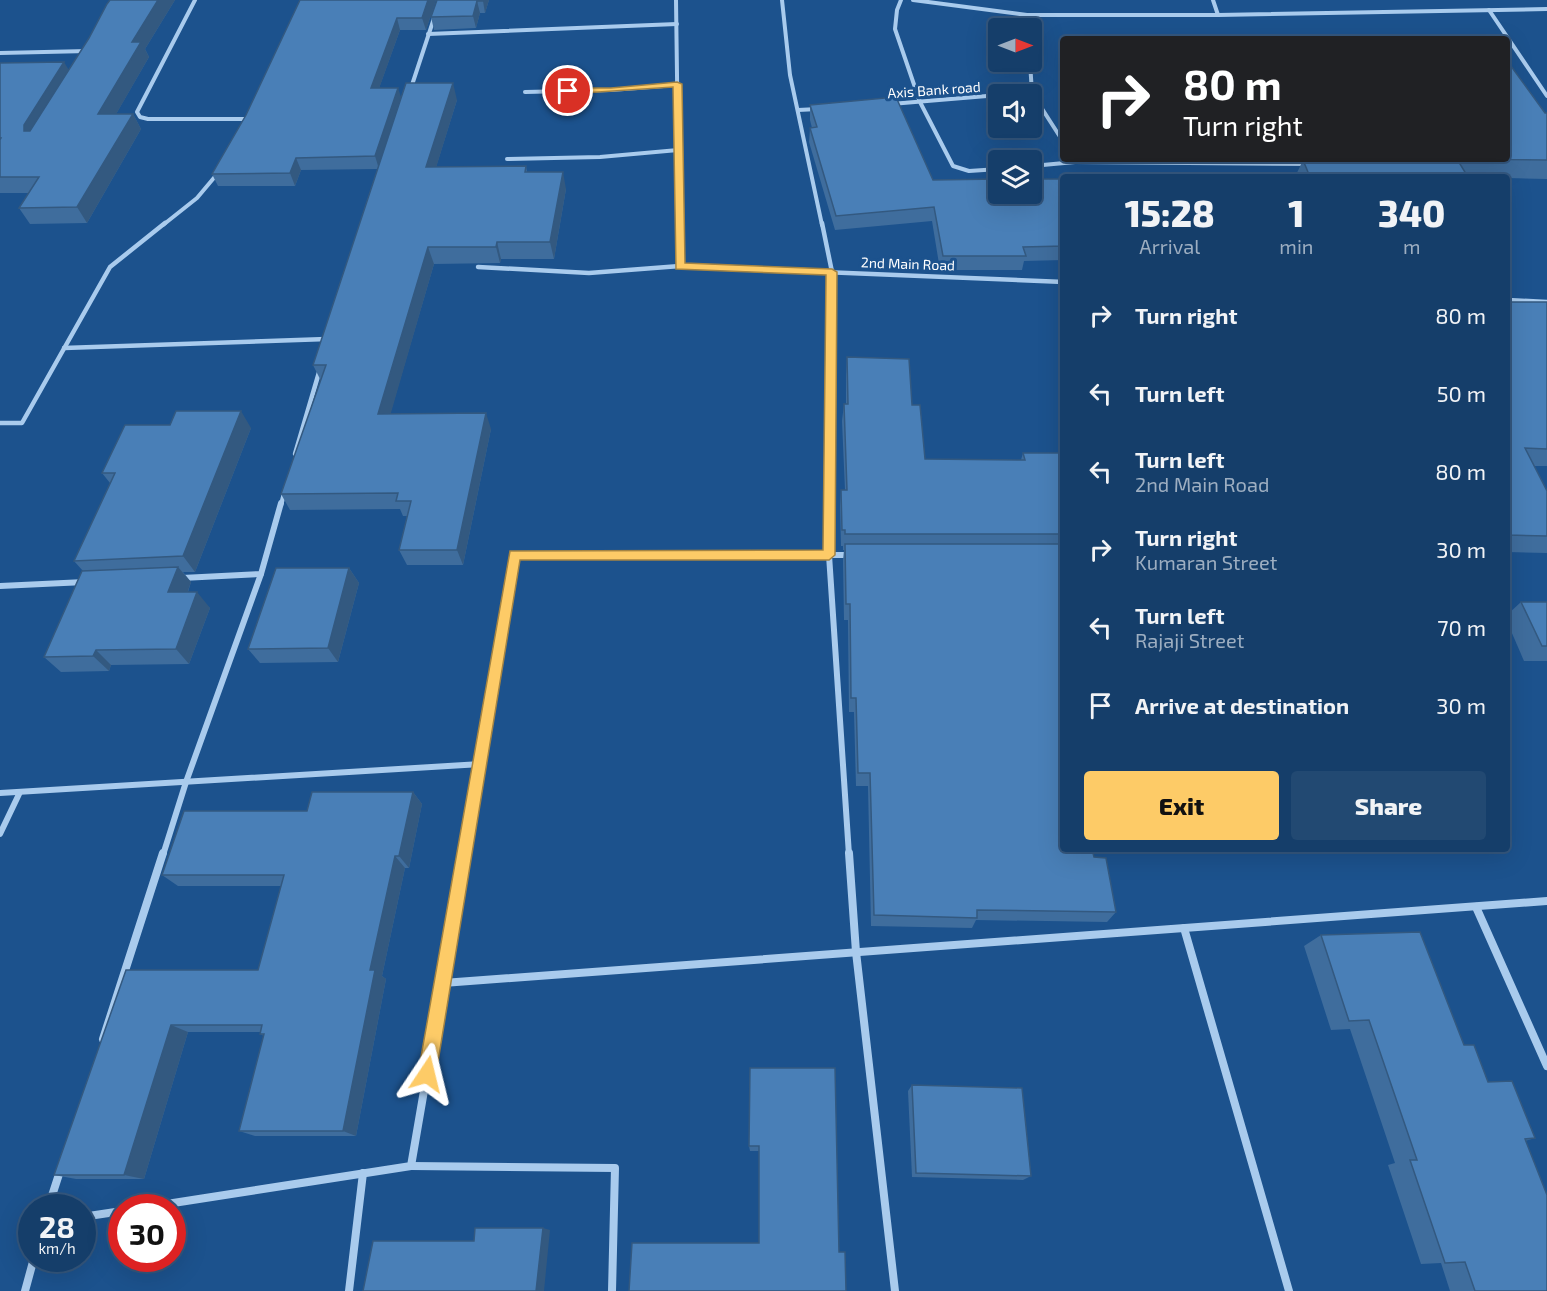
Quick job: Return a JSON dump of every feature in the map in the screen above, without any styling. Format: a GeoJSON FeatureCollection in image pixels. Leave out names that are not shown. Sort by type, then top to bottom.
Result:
{"type":"FeatureCollection","features":[{"type":"Feature","properties":{"kind":"street"},"geometry":{"type":"LineString","coordinates":[[195,0],[137,112],[140,117],[148,119],[250,119]]}},
{"type":"Feature","properties":{"kind":"street"},"geometry":{"type":"LineString","coordinates":[[406,102],[440,0]]}},
{"type":"Feature","properties":{"kind":"street"},"geometry":{"type":"LineString","coordinates":[[676,0],[680,266]]}},
{"type":"Feature","properties":{"kind":"street"},"geometry":{"type":"LineString","coordinates":[[782,0],[790,75],[832,272],[829,555],[856,952],[895,1291]]}},
{"type":"Feature","properties":{"kind":"street"},"geometry":{"type":"LineString","coordinates":[[901,0],[897,10],[896,29],[920,102],[953,166],[969,171],[988,170]]}},
{"type":"Feature","properties":{"kind":"street"},"geometry":{"type":"LineString","coordinates":[[913,0],[1027,15],[1218,15],[1547,9]]}},
{"type":"Feature","properties":{"kind":"street"},"geometry":{"type":"LineString","coordinates":[[1213,0],[1218,15]]}},
{"type":"Feature","properties":{"kind":"street"},"geometry":{"type":"LineString","coordinates":[[1489,10],[1507,36]]}},
{"type":"Feature","properties":{"kind":"street"},"geometry":{"type":"LineString","coordinates":[[428,34],[677,24]]}},
{"type":"Feature","properties":{"kind":"street"},"geometry":{"type":"LineString","coordinates":[[1510,41],[1547,96]]}},
{"type":"Feature","properties":{"kind":"street"},"geometry":{"type":"LineString","coordinates":[[0,53],[94,51],[88,62]]}},
{"type":"Feature","properties":{"kind":"street"},"geometry":{"type":"LineString","coordinates":[[525,92],[611,90],[677,84]]}},
{"type":"Feature","properties":{"kind":"street","name":"Axis Bank road"},"geometry":{"type":"LineString","coordinates":[[887,104],[988,96]]}},
{"type":"Feature","properties":{"kind":"street"},"geometry":{"type":"LineString","coordinates":[[245,129],[255,108]]}},
{"type":"Feature","properties":{"kind":"street"},"geometry":{"type":"LineString","coordinates":[[798,110],[820,109]]}},
{"type":"Feature","properties":{"kind":"street"},"geometry":{"type":"LineString","coordinates":[[1042,109],[1060,137]]}},
{"type":"Feature","properties":{"kind":"street"},"geometry":{"type":"LineString","coordinates":[[507,159],[600,156],[678,150]]}},
{"type":"Feature","properties":{"kind":"street"},"geometry":{"type":"LineString","coordinates":[[1042,165],[1060,162]]}},
{"type":"Feature","properties":{"kind":"street"},"geometry":{"type":"LineString","coordinates":[[1194,162],[1314,164]]}},
{"type":"Feature","properties":{"kind":"street"},"geometry":{"type":"LineString","coordinates":[[0,423],[22,423],[110,267],[197,198],[224,166]]}},
{"type":"Feature","properties":{"kind":"street","name":"2nd Main Road"},"geometry":{"type":"LineString","coordinates":[[478,267],[589,273],[680,266],[1060,282]]}},
{"type":"Feature","properties":{"kind":"street"},"geometry":{"type":"LineString","coordinates":[[1510,300],[1547,302]]}},
{"type":"Feature","properties":{"kind":"street"},"geometry":{"type":"LineString","coordinates":[[326,350],[332,328]]}},
{"type":"Feature","properties":{"kind":"street"},"geometry":{"type":"LineString","coordinates":[[64,348],[329,339]]}},
{"type":"Feature","properties":{"kind":"street"},"geometry":{"type":"LineString","coordinates":[[293,462],[322,361]]}},
{"type":"Feature","properties":{"kind":"street"},"geometry":{"type":"LineString","coordinates":[[99,1051],[186,782],[261,574],[286,484]]}},
{"type":"Feature","properties":{"kind":"street"},"geometry":{"type":"LineString","coordinates":[[411,1166],[481,764],[514,555],[864,555]]}},
{"type":"Feature","properties":{"kind":"street"},"geometry":{"type":"LineString","coordinates":[[178,578],[261,574]]}},
{"type":"Feature","properties":{"kind":"street"},"geometry":{"type":"LineString","coordinates":[[0,586],[95,581]]}},
{"type":"Feature","properties":{"kind":"street"},"geometry":{"type":"LineString","coordinates":[[0,793],[481,764]]}},
{"type":"Feature","properties":{"kind":"street"},"geometry":{"type":"LineString","coordinates":[[0,834],[20,792]]}},
{"type":"Feature","properties":{"kind":"street"},"geometry":{"type":"LineString","coordinates":[[443,982],[1547,901]]}},
{"type":"Feature","properties":{"kind":"street"},"geometry":{"type":"LineString","coordinates":[[1476,907],[1547,1066]]}},
{"type":"Feature","properties":{"kind":"street"},"geometry":{"type":"LineString","coordinates":[[1184,928],[1289,1291]]}},
{"type":"Feature","properties":{"kind":"street"},"geometry":{"type":"LineString","coordinates":[[52,1194],[62,1163]]}},
{"type":"Feature","properties":{"kind":"street"},"geometry":{"type":"LineString","coordinates":[[186,1201],[411,1166],[615,1168],[612,1291]]}},
{"type":"Feature","properties":{"kind":"street"},"geometry":{"type":"LineString","coordinates":[[348,1291],[363,1173]]}},
{"type":"Feature","properties":{"kind":"street"},"geometry":{"type":"LineString","coordinates":[[26,1291],[31,1272]]}},
{"type":"Feature","properties":{"kind":"building"},"geometry":{"type":"Polygon","coordinates":[[[110,0],[158,0],[132,42],[141,42],[98,114],[133,114],[77,207],[19,208],[39,177],[0,177],[0,63],[64,62],[24,125],[24,131],[30,131],[89,38],[110,0]]]}},
{"type":"Feature","properties":{"kind":"building"},"geometry":{"type":"Polygon","coordinates":[[[300,0],[428,0],[422,18],[397,18],[371,88],[398,88],[375,156],[296,158],[290,173],[212,174],[246,115],[300,0]]]}},
{"type":"Feature","properties":{"kind":"building"},"geometry":{"type":"Polygon","coordinates":[[[437,0],[483,1],[477,1],[473,16],[431,17],[437,0]]]}},
{"type":"Feature","properties":{"kind":"building"},"geometry":{"type":"Polygon","coordinates":[[[1510,65],[1547,113],[1547,160],[1510,160],[1510,65]]]}},
{"type":"Feature","properties":{"kind":"building"},"geometry":{"type":"Polygon","coordinates":[[[406,83],[453,83],[426,167],[526,166],[525,172],[563,172],[550,242],[497,242],[496,247],[428,247],[378,414],[486,413],[457,550],[399,550],[411,501],[396,501],[398,493],[281,494],[326,365],[313,365],[406,83]]]}},
{"type":"Feature","properties":{"kind":"building"},"geometry":{"type":"Polygon","coordinates":[[[896,97],[933,180],[988,179],[988,204],[1042,204],[1042,179],[1060,179],[1060,246],[1023,247],[1026,256],[943,256],[934,207],[836,216],[810,128],[817,127],[810,105],[896,97]]]}},
{"type":"Feature","properties":{"kind":"building"},"geometry":{"type":"Polygon","coordinates":[[[1304,162],[1459,162],[1466,174],[1309,174],[1304,162]]]}},
{"type":"Feature","properties":{"kind":"building"},"geometry":{"type":"Polygon","coordinates":[[[1510,302],[1547,302],[1547,449],[1525,448],[1547,491],[1547,536],[1510,535],[1510,302]]]}},
{"type":"Feature","properties":{"kind":"building"},"geometry":{"type":"Polygon","coordinates":[[[847,357],[909,359],[912,405],[920,405],[925,459],[1025,460],[1023,453],[1060,453],[1060,534],[845,534],[845,530],[842,530],[841,490],[847,490],[844,404],[848,404],[847,357]]]}},
{"type":"Feature","properties":{"kind":"building"},"geometry":{"type":"Polygon","coordinates":[[[176,411],[241,411],[183,556],[74,561],[115,473],[102,473],[125,425],[170,425],[176,411]]]}},
{"type":"Feature","properties":{"kind":"building"},"geometry":{"type":"Polygon","coordinates":[[[845,544],[1060,544],[1060,852],[1093,852],[1094,857],[1106,858],[1116,912],[977,910],[977,918],[874,915],[870,773],[858,773],[856,698],[851,698],[850,604],[846,604],[845,544]]]}},
{"type":"Feature","properties":{"kind":"building"},"geometry":{"type":"Polygon","coordinates":[[[178,567],[168,592],[197,592],[176,649],[96,650],[93,656],[44,657],[82,571],[178,567]]]}},
{"type":"Feature","properties":{"kind":"building"},"geometry":{"type":"Polygon","coordinates":[[[276,568],[349,568],[328,648],[248,649],[276,568]]]}},
{"type":"Feature","properties":{"kind":"building"},"geometry":{"type":"Polygon","coordinates":[[[1521,602],[1547,602],[1547,646],[1542,646],[1521,602]]]}},
{"type":"Feature","properties":{"kind":"building"},"geometry":{"type":"Polygon","coordinates":[[[312,792],[413,792],[399,856],[395,856],[370,970],[375,970],[343,1131],[239,1131],[264,1034],[260,1034],[262,1025],[171,1025],[124,1175],[54,1175],[126,970],[258,970],[284,875],[162,875],[184,811],[307,811],[312,792]]]}},
{"type":"Feature","properties":{"kind":"building"},"geometry":{"type":"Polygon","coordinates":[[[1420,932],[1464,1045],[1474,1045],[1488,1082],[1512,1081],[1535,1138],[1525,1139],[1547,1195],[1547,1291],[1475,1291],[1465,1262],[1445,1263],[1410,1160],[1417,1160],[1369,1020],[1349,1021],[1321,935],[1420,932]]]}},
{"type":"Feature","properties":{"kind":"building"},"geometry":{"type":"Polygon","coordinates":[[[750,1068],[835,1068],[839,1252],[845,1252],[846,1291],[629,1291],[632,1243],[759,1243],[759,1146],[749,1146],[750,1068]]]}},
{"type":"Feature","properties":{"kind":"building"},"geometry":{"type":"Polygon","coordinates":[[[912,1085],[1022,1088],[1031,1176],[916,1173],[912,1085]]]}},
{"type":"Feature","properties":{"kind":"building"},"geometry":{"type":"Polygon","coordinates":[[[475,1228],[543,1228],[536,1291],[363,1291],[373,1241],[474,1241],[475,1228]]]}},
{"type":"Feature","properties":{"kind":"route"},"geometry":{"type":"LineString","coordinates":[[427,1074],[481,764],[514,555],[829,555],[832,272],[680,266],[677,84],[568,91]]}}]}
